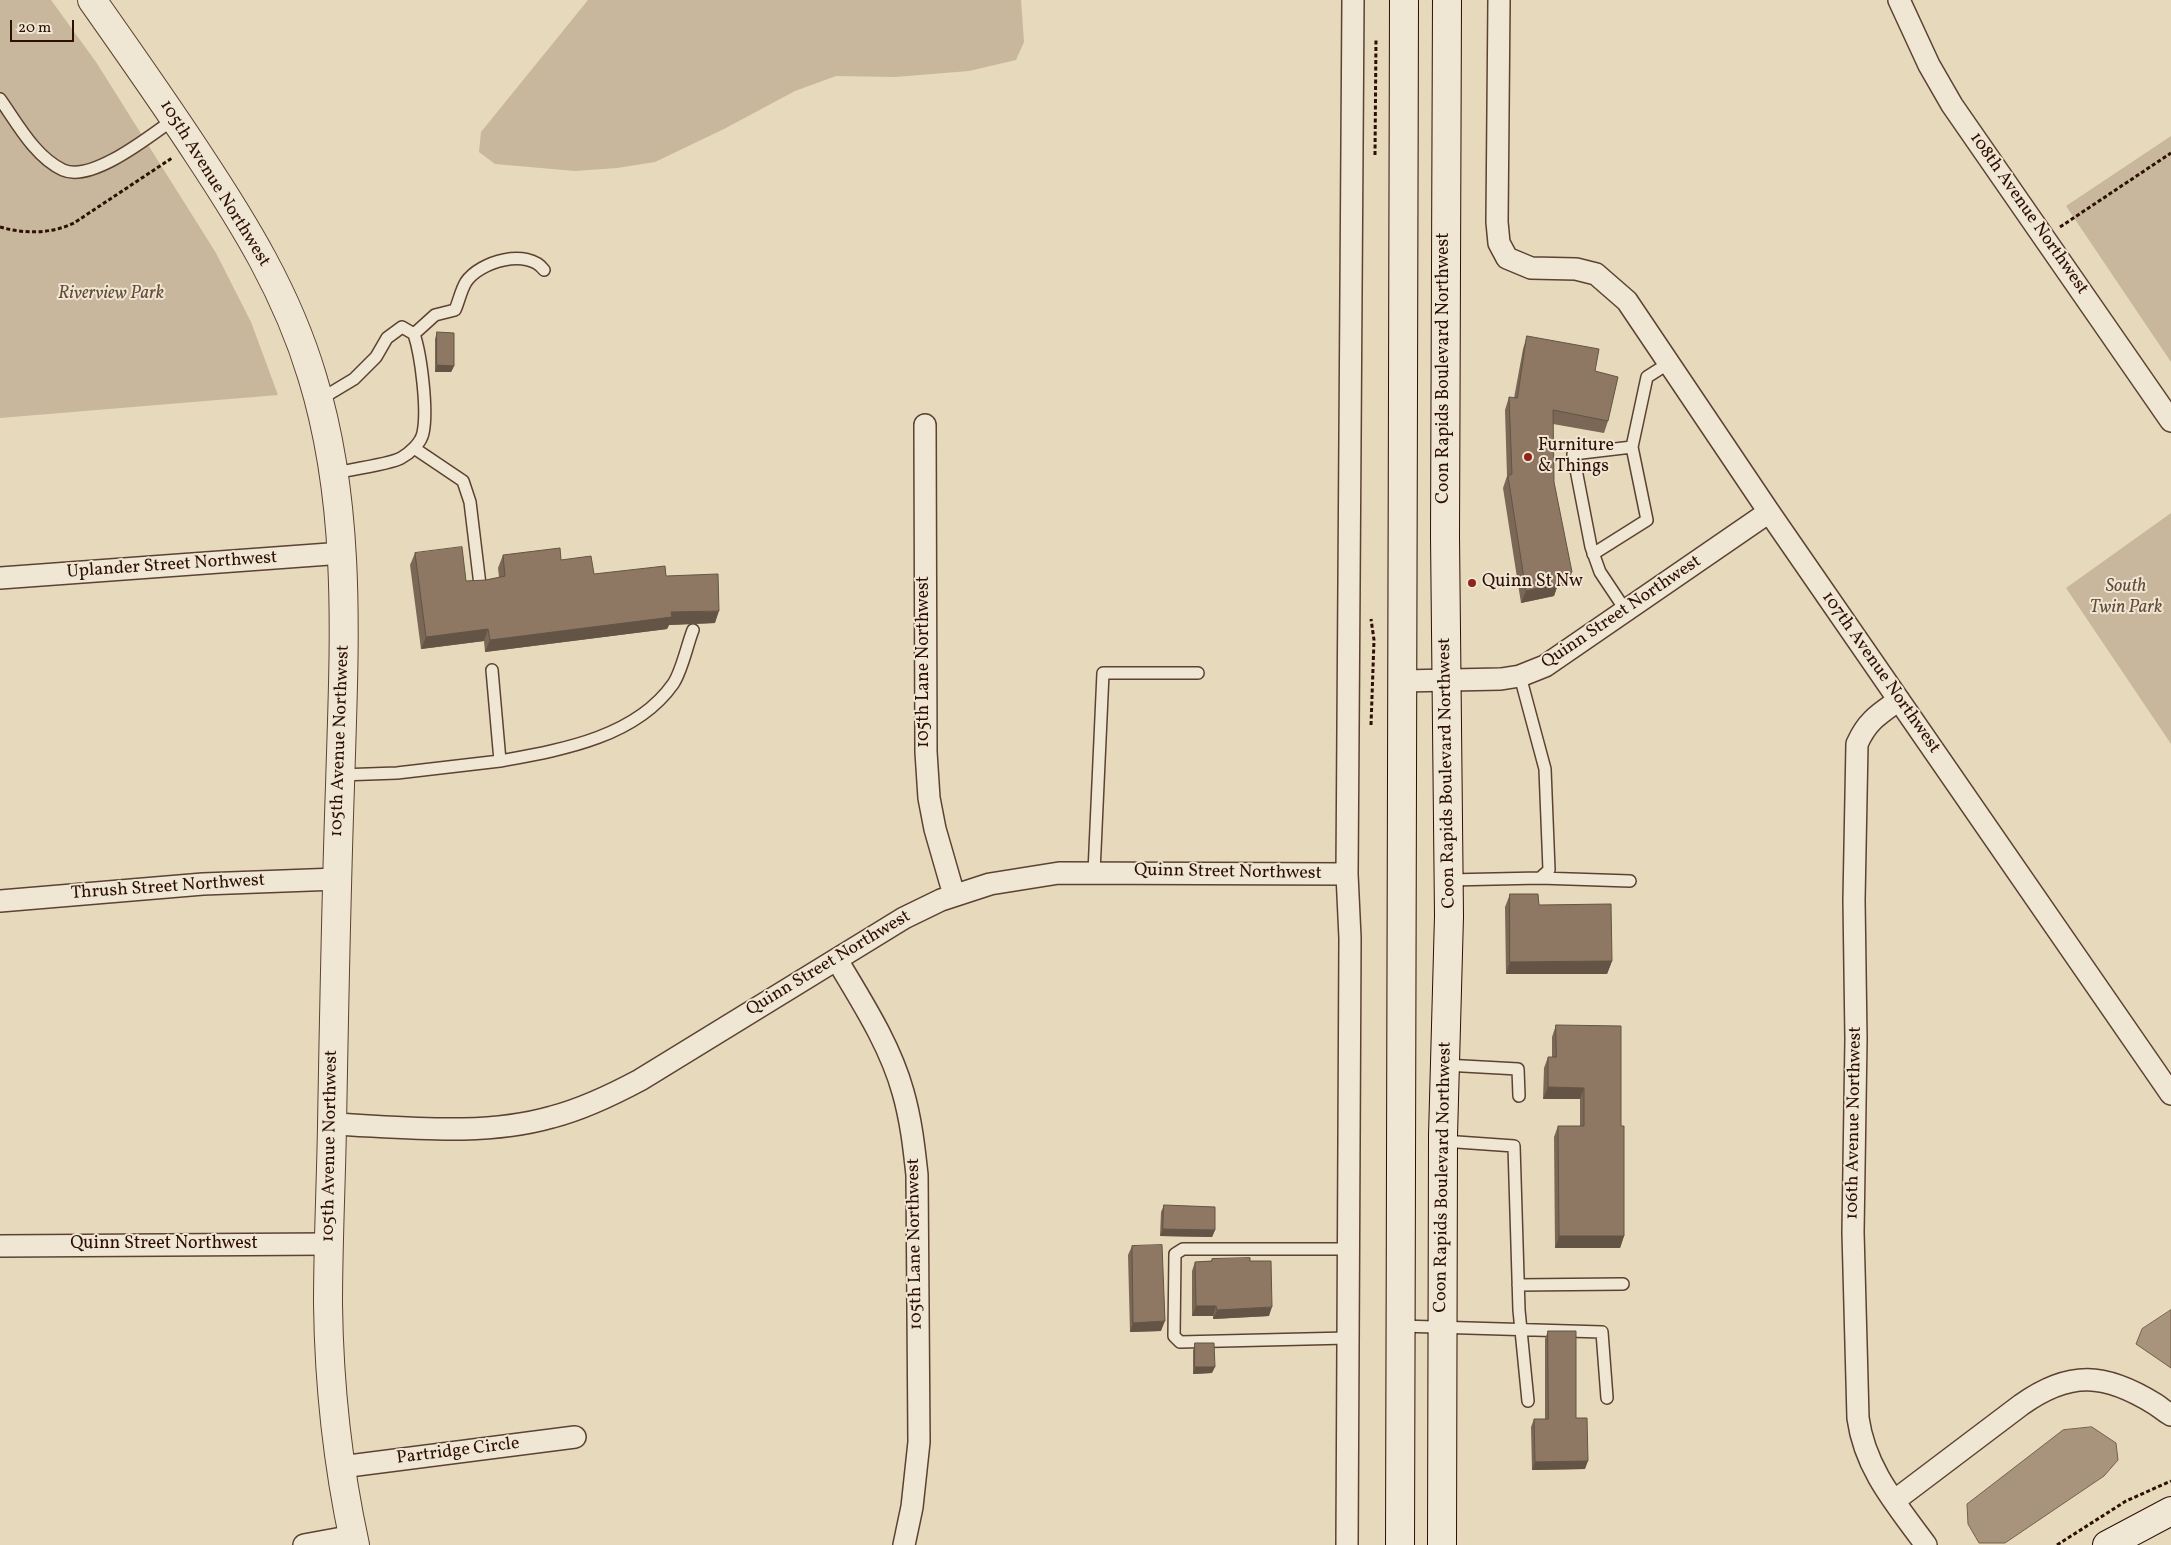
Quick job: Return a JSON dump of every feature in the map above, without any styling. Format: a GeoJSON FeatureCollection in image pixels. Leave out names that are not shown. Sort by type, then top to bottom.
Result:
{"type":"FeatureCollection","features":[{"type":"Feature","properties":{"kind":"main road","name":"105th Avenue Northwest"},"geometry":{"type":"LineString","coordinates":[[92,0],[192,145],[243,223],[270,270],[291,317],[319,400],[334,473],[343,553],[344,631],[329,1244],[329,1341],[341,1467],[354,1541]]}},
{"type":"Feature","properties":{"kind":"main road"},"geometry":{"type":"LineString","coordinates":[[1400,1545],[1404,0]]}},
{"type":"Feature","properties":{"kind":"main road","name":"Coon Rapids Boulevard Northwest"},"geometry":{"type":"LineString","coordinates":[[1442,1545],[1443,1141],[1449,880],[1445,536],[1447,0]]}},
{"type":"Feature","properties":{"kind":"main road"},"geometry":{"type":"LineString","coordinates":[[2107,1545],[2171,1512]]}},
{"type":"Feature","properties":{"kind":"street"},"geometry":{"type":"LineString","coordinates":[[1347,1545],[1350,938],[1347,874],[1353,0]]}},
{"type":"Feature","properties":{"kind":"street","name":"107th Avenue Northwest"},"geometry":{"type":"LineString","coordinates":[[1498,0],[1497,222],[1499,243],[1507,258],[1531,268],[1576,268],[1596,274],[1627,300],[1769,512],[2171,1094]]}},
{"type":"Feature","properties":{"kind":"street","name":"108th Avenue Northwest"},"geometry":{"type":"LineString","coordinates":[[1899,0],[1925,57],[1952,105],[2171,421]]}},
{"type":"Feature","properties":{"kind":"street","name":"105th Lane Northwest"},"geometry":{"type":"LineString","coordinates":[[924,426],[926,752],[932,814],[954,895]]}},
{"type":"Feature","properties":{"kind":"street","name":"Quinn Street Northwest"},"geometry":{"type":"LineString","coordinates":[[1402,681],[1501,679],[1520,676],[1545,666],[1769,512]]}},
{"type":"Feature","properties":{"kind":"street","name":"Uplander Street Northwest"},"geometry":{"type":"LineString","coordinates":[[0,578],[343,553]]}},
{"type":"Feature","properties":{"kind":"street","name":"106th Avenue Northwest"},"geometry":{"type":"LineString","coordinates":[[1899,700],[1874,717],[1864,728],[1857,744],[1854,900],[1856,1039],[1853,1232],[1858,1418],[1861,1438],[1868,1458],[1894,1501],[1926,1545]]}},
{"type":"Feature","properties":{"kind":"street","name":"Quinn Street Northwest"},"geometry":{"type":"LineString","coordinates":[[332,1124],[443,1128],[500,1127],[550,1118],[570,1112],[620,1091],[640,1080],[904,918],[954,895],[990,884],[1059,873],[1094,872],[1347,874]]}},
{"type":"Feature","properties":{"kind":"street","name":"Thrush Street Northwest"},"geometry":{"type":"LineString","coordinates":[[0,901],[203,884],[337,879]]}},
{"type":"Feature","properties":{"kind":"street","name":"105th Lane Northwest"},"geometry":{"type":"LineString","coordinates":[[837,960],[873,1020],[894,1066],[903,1091],[912,1134],[917,1175],[919,1442],[912,1507],[904,1545]]}},
{"type":"Feature","properties":{"kind":"street","name":"Quinn Street Northwest"},"geometry":{"type":"LineString","coordinates":[[0,1246],[329,1244]]}},
{"type":"Feature","properties":{"kind":"street"},"geometry":{"type":"LineString","coordinates":[[1894,1501],[2028,1400],[2058,1384],[2082,1380],[2108,1381],[2155,1404],[2171,1415]]}},
{"type":"Feature","properties":{"kind":"street","name":"Partridge Circle"},"geometry":{"type":"LineString","coordinates":[[341,1467],[575,1437]]}},
{"type":"Feature","properties":{"kind":"street"},"geometry":{"type":"LineString","coordinates":[[304,1545],[354,1541]]}},
{"type":"Feature","properties":{"kind":"lane"},"geometry":{"type":"LineString","coordinates":[[0,99],[31,142],[46,159],[64,171],[81,171],[102,167],[174,119]]}},
{"type":"Feature","properties":{"kind":"lane"},"geometry":{"type":"LineString","coordinates":[[414,334],[435,315],[455,310],[466,282],[478,268],[498,260],[526,259],[541,266],[544,270]]}},
{"type":"Feature","properties":{"kind":"lane"},"geometry":{"type":"LineString","coordinates":[[319,400],[354,379],[376,357],[387,338],[394,332],[402,327],[414,334],[418,346],[424,407],[423,434],[414,448],[400,459],[334,473]]}},
{"type":"Feature","properties":{"kind":"lane"},"geometry":{"type":"LineString","coordinates":[[1593,554],[1647,520],[1632,447],[1647,377],[1669,363]]}},
{"type":"Feature","properties":{"kind":"lane"},"geometry":{"type":"LineString","coordinates":[[1626,611],[1600,572],[1593,554],[1573,454],[1632,447]]}},
{"type":"Feature","properties":{"kind":"lane"},"geometry":{"type":"LineString","coordinates":[[414,448],[463,481],[470,502],[480,585]]}},
{"type":"Feature","properties":{"kind":"lane"},"geometry":{"type":"LineString","coordinates":[[340,775],[397,773],[500,761],[556,751],[607,734],[650,709],[674,683],[692,630]]}},
{"type":"Feature","properties":{"kind":"lane"},"geometry":{"type":"LineString","coordinates":[[492,670],[500,761]]}},
{"type":"Feature","properties":{"kind":"lane"},"geometry":{"type":"LineString","coordinates":[[1094,872],[1103,673],[1198,673]]}},
{"type":"Feature","properties":{"kind":"lane"},"geometry":{"type":"LineString","coordinates":[[1520,676],[1546,769],[1549,870],[1540,878]]}},
{"type":"Feature","properties":{"kind":"lane"},"geometry":{"type":"LineString","coordinates":[[1449,880],[1540,878],[1630,880]]}},
{"type":"Feature","properties":{"kind":"lane"},"geometry":{"type":"LineString","coordinates":[[1445,1065],[1518,1069],[1519,1096]]}},
{"type":"Feature","properties":{"kind":"lane"},"geometry":{"type":"LineString","coordinates":[[1443,1141],[1514,1146],[1518,1285],[1528,1401]]}},
{"type":"Feature","properties":{"kind":"lane"},"geometry":{"type":"LineString","coordinates":[[1347,1338],[1180,1342],[1174,1336],[1174,1318],[1175,1254],[1183,1250],[1348,1249]]}},
{"type":"Feature","properties":{"kind":"lane"},"geometry":{"type":"LineString","coordinates":[[1518,1285],[1623,1284]]}},
{"type":"Feature","properties":{"kind":"lane"},"geometry":{"type":"LineString","coordinates":[[1401,1326],[1602,1332],[1608,1398]]}},
{"type":"Feature","properties":{"kind":"path"},"geometry":{"type":"LineString","coordinates":[[0,228],[16,232],[38,232],[64,228],[192,145]]}},
{"type":"Feature","properties":{"kind":"path"},"geometry":{"type":"LineString","coordinates":[[2045,238],[2171,153]]}},
{"type":"Feature","properties":{"kind":"path"},"geometry":{"type":"LineString","coordinates":[[2057,1545],[2126,1501],[2171,1481]]}},
{"type":"Feature","properties":{"kind":"green space","name":"Riverview Park"},"geometry":{"type":"Polygon","coordinates":[[[0,0],[51,0],[96,62],[216,253],[251,322],[278,395],[0,418],[0,0]]]}},
{"type":"Feature","properties":{"kind":"green space"},"geometry":{"type":"Polygon","coordinates":[[[588,0],[1021,0],[1024,42],[1016,60],[969,71],[895,77],[836,76],[795,91],[724,129],[655,162],[617,168],[575,171],[495,164],[479,152],[481,132],[588,0]]]}},
{"type":"Feature","properties":{"kind":"green space"},"geometry":{"type":"Polygon","coordinates":[[[2171,136],[2171,362],[2066,206],[2171,136]]]}},
{"type":"Feature","properties":{"kind":"green space","name":"South Twin Park"},"geometry":{"type":"Polygon","coordinates":[[[2171,513],[2171,744],[2066,588],[2171,513]]]}},
{"type":"Feature","properties":{"kind":"shaded area"},"geometry":{"type":"Polygon","coordinates":[[[2171,1310],[2171,1368],[2136,1344],[2142,1329],[2171,1310]]]}},
{"type":"Feature","properties":{"kind":"shaded area"},"geometry":{"type":"Polygon","coordinates":[[[2092,1427],[2116,1443],[2118,1460],[2104,1476],[2005,1543],[1979,1543],[1968,1524],[1967,1504],[2063,1430],[2092,1427]]]}},
{"type":"Feature","properties":{"kind":"building"},"geometry":{"type":"Polygon","coordinates":[[[437,332],[454,333],[454,366],[437,365],[437,332]]]}},
{"type":"Feature","properties":{"kind":"building","name":"Furniture & Things"},"geometry":{"type":"Polygon","coordinates":[[[1527,336],[1599,349],[1595,371],[1618,377],[1608,421],[1553,410],[1554,482],[1572,572],[1557,576],[1559,583],[1526,591],[1508,476],[1512,474],[1509,397],[1517,398],[1527,336]]]}},
{"type":"Feature","properties":{"kind":"building"},"geometry":{"type":"Polygon","coordinates":[[[462,547],[466,581],[486,580],[505,576],[503,555],[560,548],[561,560],[591,556],[594,574],[665,566],[666,576],[718,574],[719,611],[671,612],[672,617],[490,640],[488,629],[426,637],[415,553],[462,547]]]}},
{"type":"Feature","properties":{"kind":"building"},"geometry":{"type":"Polygon","coordinates":[[[1510,894],[1538,894],[1539,905],[1611,904],[1612,961],[1510,962],[1510,894]]]}},
{"type":"Feature","properties":{"kind":"building"},"geometry":{"type":"Polygon","coordinates":[[[1556,1025],[1621,1026],[1621,1126],[1624,1126],[1624,1236],[1559,1236],[1558,1126],[1584,1126],[1584,1088],[1548,1087],[1548,1057],[1556,1057],[1556,1025]]]}},
{"type":"Feature","properties":{"kind":"building"},"geometry":{"type":"Polygon","coordinates":[[[1164,1205],[1215,1207],[1215,1230],[1163,1229],[1164,1205]]]}},
{"type":"Feature","properties":{"kind":"building"},"geometry":{"type":"Polygon","coordinates":[[[1162,1245],[1165,1321],[1133,1323],[1132,1246],[1162,1245]]]}},
{"type":"Feature","properties":{"kind":"building"},"geometry":{"type":"Polygon","coordinates":[[[1250,1258],[1250,1261],[1271,1261],[1272,1307],[1217,1310],[1216,1306],[1196,1306],[1195,1262],[1212,1261],[1212,1259],[1250,1258]]]}},
{"type":"Feature","properties":{"kind":"building"},"geometry":{"type":"Polygon","coordinates":[[[1548,1331],[1576,1331],[1576,1418],[1587,1418],[1588,1461],[1535,1462],[1534,1419],[1548,1419],[1548,1331]]]}},
{"type":"Feature","properties":{"kind":"building"},"geometry":{"type":"Polygon","coordinates":[[[1195,1343],[1214,1343],[1215,1367],[1195,1367],[1195,1343]]]}},
{"type":"Feature","properties":{"kind":"place","name":"Furniture & Things"},"geometry":{"type":"Point","coordinates":[1528,457]}},
{"type":"Feature","properties":{"kind":"place","name":"Quinn St Nw"},"geometry":{"type":"Point","coordinates":[1472,583]}}]}
